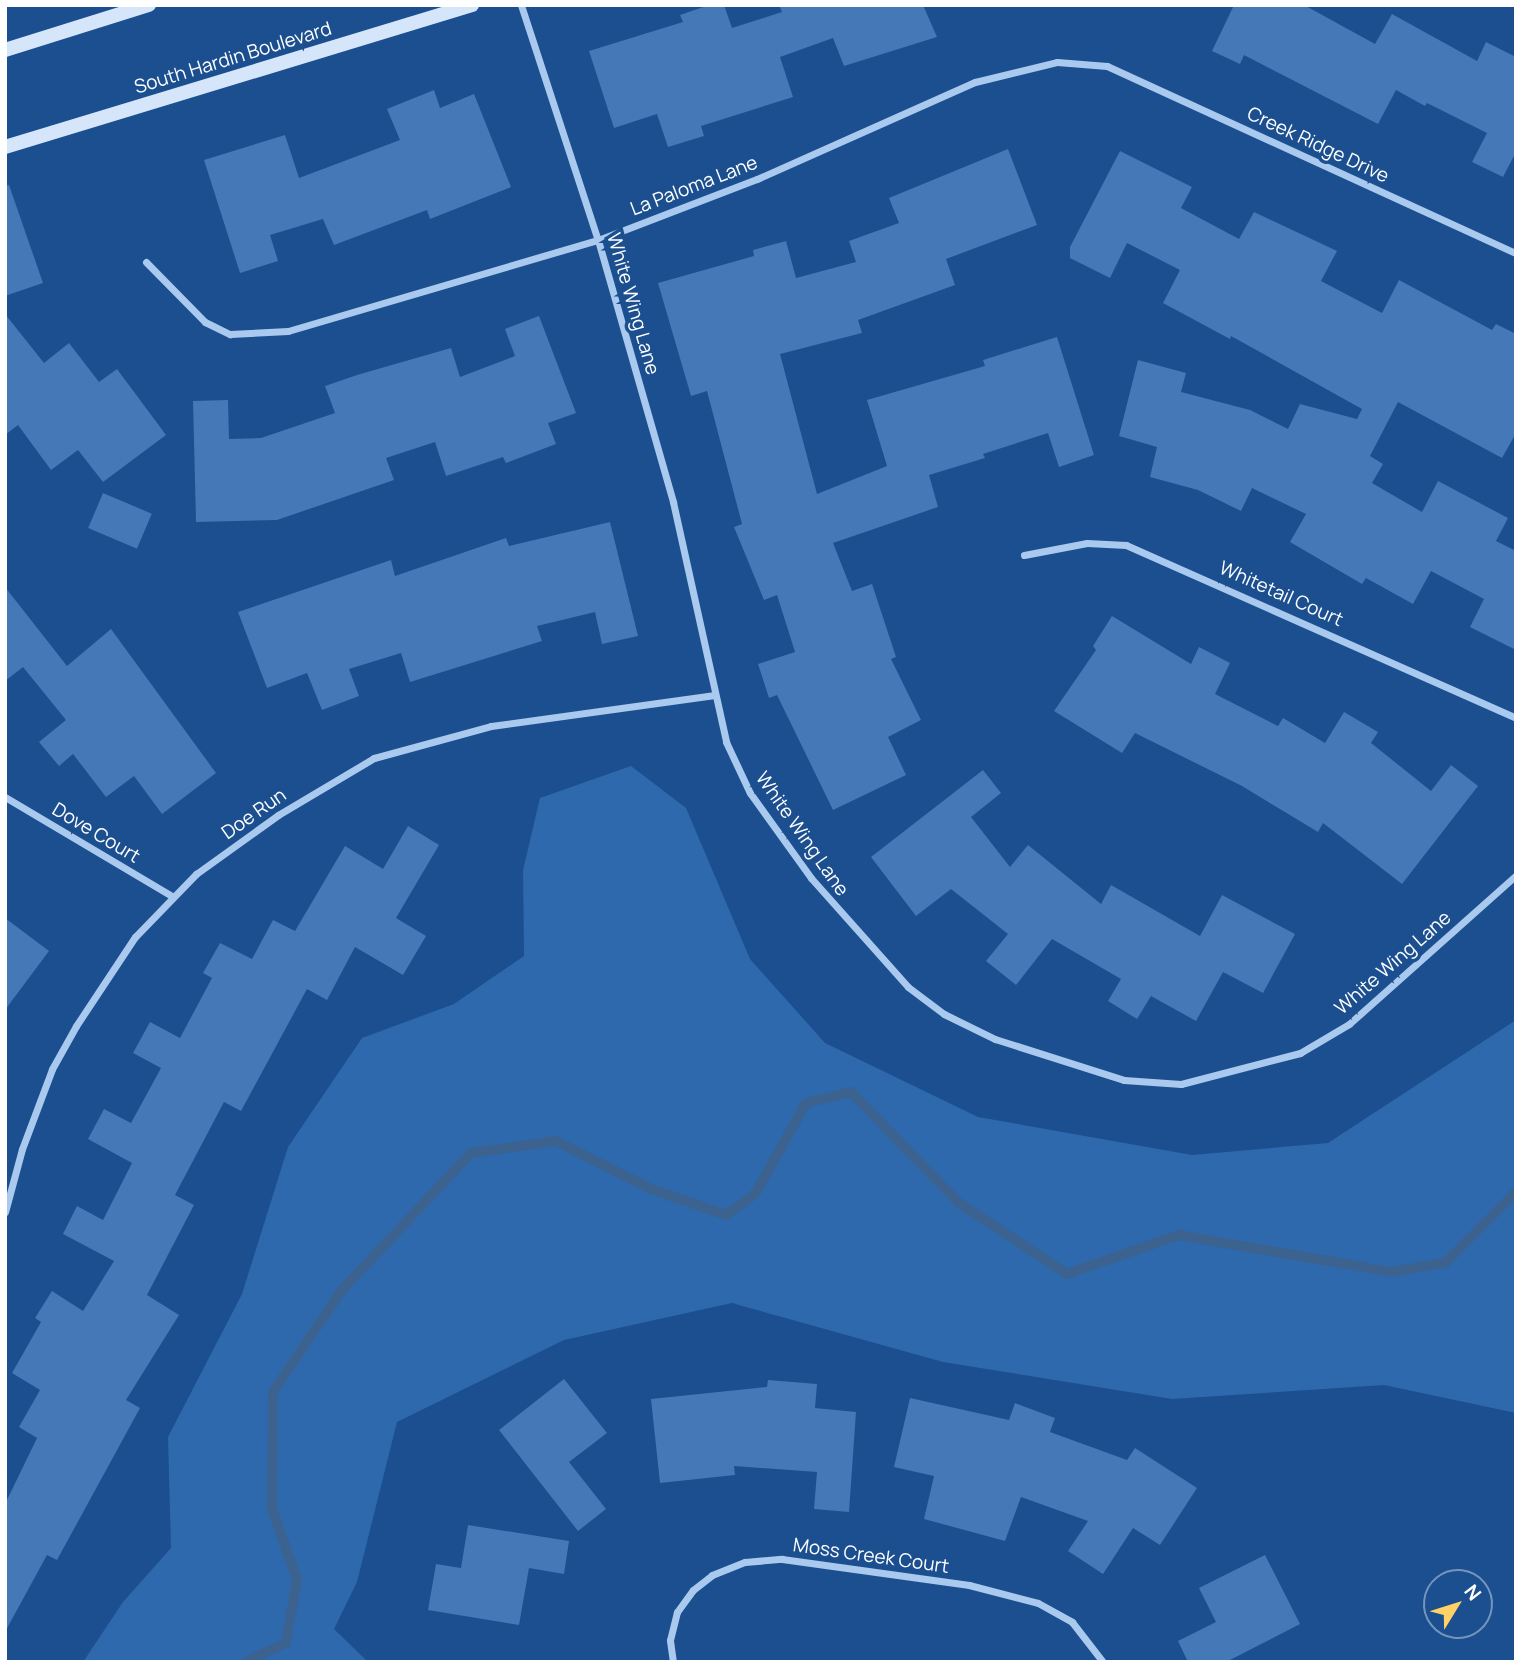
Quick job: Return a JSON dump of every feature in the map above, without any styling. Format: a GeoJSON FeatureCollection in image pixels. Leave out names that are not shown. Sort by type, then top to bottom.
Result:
{"type":"FeatureCollection","features":[{"type":"Feature","properties":{"kind":"main road"},"geometry":{"type":"LineString","coordinates":[[5,50],[149,5]]}},
{"type":"Feature","properties":{"kind":"main road","name":"South Hardin Boulevard"},"geometry":{"type":"LineString","coordinates":[[5,147],[472,5]]}},
{"type":"Feature","properties":{"kind":"street","name":"White Wing Lane"},"geometry":{"type":"LineString","coordinates":[[521,5],[598,240],[673,502],[726,742],[750,793],[811,878],[908,987],[944,1014],[995,1039],[1124,1080],[1181,1084],[1300,1053],[1349,1024],[1516,876]]}},
{"type":"Feature","properties":{"kind":"street","name":"La Paloma Lane"},"geometry":{"type":"LineString","coordinates":[[146,262],[205,323],[230,334],[251,336],[288,331],[598,240],[757,180],[975,82],[1057,62],[1107,66]]}},
{"type":"Feature","properties":{"kind":"street","name":"Creek Ridge Drive"},"geometry":{"type":"LineString","coordinates":[[1107,66],[1516,253]]}},
{"type":"Feature","properties":{"kind":"street","name":"Whitetail Court"},"geometry":{"type":"LineString","coordinates":[[1024,555],[1087,543],[1126,545],[1516,718]]}},
{"type":"Feature","properties":{"kind":"street","name":"Doe Run"},"geometry":{"type":"LineString","coordinates":[[5,1212],[22,1149],[52,1069],[105,979],[172,896],[278,815],[374,758],[491,726],[715,695]]}},
{"type":"Feature","properties":{"kind":"street","name":"Dove Court"},"geometry":{"type":"LineString","coordinates":[[5,797],[172,896]]}},
{"type":"Feature","properties":{"kind":"street","name":"Moss Creek Court"},"geometry":{"type":"LineString","coordinates":[[673,1662],[670,1640],[677,1612],[693,1590],[712,1575],[745,1562],[782,1559],[969,1585],[1038,1603],[1072,1622],[1102,1662]]}},
{"type":"Feature","properties":{"kind":"shaded area"},"geometry":{"type":"Polygon","coordinates":[[[631,766],[686,808],[750,959],[825,1043],[978,1117],[1192,1155],[1328,1143],[1516,1020],[1516,1413],[1384,1385],[1172,1399],[943,1362],[732,1303],[564,1340],[397,1422],[357,1582],[334,1629],[368,1662],[83,1662],[123,1602],[171,1548],[168,1437],[242,1294],[288,1147],[362,1038],[454,1004],[524,956],[523,870],[540,798],[631,766]]]}},
{"type":"Feature","properties":{"kind":"building"},"geometry":{"type":"Polygon","coordinates":[[[709,5],[724,5],[732,28],[782,12],[779,5],[923,5],[937,37],[844,66],[833,38],[780,57],[793,97],[701,126],[704,136],[668,147],[657,114],[614,128],[589,51],[683,22],[680,15],[709,5]]]}},
{"type":"Feature","properties":{"kind":"building"},"geometry":{"type":"Polygon","coordinates":[[[1234,5],[1304,5],[1375,44],[1392,14],[1477,61],[1486,42],[1516,57],[1516,152],[1503,177],[1472,162],[1487,133],[1427,103],[1425,106],[1396,90],[1378,124],[1244,55],[1240,64],[1212,51],[1234,5]]]}},
{"type":"Feature","properties":{"kind":"building"},"geometry":{"type":"Polygon","coordinates":[[[434,90],[440,108],[474,94],[511,187],[430,219],[427,210],[334,245],[323,219],[270,235],[278,261],[240,273],[204,160],[285,135],[299,178],[400,140],[387,109],[434,90]]]}},
{"type":"Feature","properties":{"kind":"building"},"geometry":{"type":"Polygon","coordinates":[[[1008,149],[1037,225],[946,259],[955,285],[858,320],[862,333],[780,354],[817,494],[887,466],[867,400],[985,366],[983,360],[1057,337],[1094,455],[1059,467],[1048,433],[983,454],[985,458],[929,475],[938,507],[833,543],[852,591],[872,584],[896,657],[891,659],[921,720],[888,737],[906,775],[833,810],[777,695],[769,698],[758,664],[795,652],[777,595],[764,600],[734,527],[742,524],[707,391],[691,396],[658,283],[754,256],[753,250],[786,241],[796,278],[856,262],[849,241],[899,223],[889,198],[1008,149]]]}},
{"type":"Feature","properties":{"kind":"building"},"geometry":{"type":"Polygon","coordinates":[[[1120,151],[1192,187],[1181,208],[1239,239],[1254,212],[1337,251],[1321,281],[1382,313],[1399,280],[1492,330],[1496,324],[1516,334],[1516,433],[1502,458],[1398,402],[1370,456],[1383,464],[1372,483],[1422,512],[1438,481],[1508,518],[1496,541],[1516,551],[1516,650],[1470,627],[1484,599],[1431,571],[1413,604],[1366,578],[1362,584],[1290,542],[1306,514],[1252,488],[1241,511],[1198,490],[1150,477],[1157,447],[1119,436],[1138,360],[1186,373],[1181,392],[1250,410],[1288,429],[1300,404],[1357,419],[1362,409],[1231,336],[1230,339],[1163,303],[1180,270],[1127,243],[1110,278],[1070,258],[1070,247],[1120,151]]]}},
{"type":"Feature","properties":{"kind":"building"},"geometry":{"type":"Polygon","coordinates":[[[9,185],[43,283],[5,296],[5,186],[9,185]]]}},
{"type":"Feature","properties":{"kind":"building"},"geometry":{"type":"Polygon","coordinates":[[[5,314],[44,363],[69,343],[99,382],[117,369],[166,435],[103,482],[78,450],[51,470],[18,425],[5,435],[5,314]]]}},
{"type":"Feature","properties":{"kind":"building"},"geometry":{"type":"Polygon","coordinates":[[[539,316],[576,413],[548,423],[556,444],[506,463],[503,457],[446,476],[435,442],[386,458],[394,480],[277,520],[196,522],[193,401],[228,400],[229,439],[261,438],[335,413],[325,386],[357,375],[451,348],[460,377],[515,356],[505,329],[539,316]]]}},
{"type":"Feature","properties":{"kind":"building"},"geometry":{"type":"Polygon","coordinates":[[[103,493],[152,514],[137,549],[88,528],[103,493]]]}},
{"type":"Feature","properties":{"kind":"building"},"geometry":{"type":"Polygon","coordinates":[[[610,522],[638,636],[602,644],[595,612],[537,626],[542,641],[410,682],[401,653],[349,669],[359,696],[322,710],[307,673],[267,688],[238,612],[391,560],[395,576],[506,538],[509,546],[610,522]]]}},
{"type":"Feature","properties":{"kind":"building"},"geometry":{"type":"Polygon","coordinates":[[[5,587],[67,666],[111,629],[216,773],[162,814],[134,776],[106,797],[73,754],[59,766],[39,742],[66,720],[23,667],[5,681],[5,587]]]}},
{"type":"Feature","properties":{"kind":"building"},"geometry":{"type":"Polygon","coordinates":[[[1112,616],[1191,664],[1199,647],[1230,663],[1215,694],[1278,726],[1283,718],[1325,743],[1344,712],[1378,732],[1371,743],[1431,791],[1451,765],[1478,786],[1402,884],[1323,823],[1318,832],[1242,786],[1135,733],[1122,753],[1054,711],[1096,650],[1093,646],[1112,616]]]}},
{"type":"Feature","properties":{"kind":"building"},"geometry":{"type":"Polygon","coordinates":[[[983,770],[1001,793],[971,817],[1010,867],[1028,845],[1101,904],[1111,885],[1200,936],[1222,895],[1295,934],[1263,993],[1223,972],[1196,1021],[1151,996],[1137,1019],[1108,1001],[1121,979],[1052,939],[1016,985],[986,961],[1008,934],[951,889],[916,916],[871,857],[983,770]]]}},
{"type":"Feature","properties":{"kind":"building"},"geometry":{"type":"Polygon","coordinates":[[[408,826],[439,845],[396,918],[426,936],[403,975],[355,947],[327,1000],[307,989],[241,1111],[224,1102],[175,1195],[194,1205],[147,1295],[179,1315],[126,1400],[140,1408],[57,1560],[47,1555],[5,1632],[5,1504],[37,1438],[19,1427],[40,1390],[12,1373],[41,1322],[35,1318],[52,1291],[83,1311],[114,1261],[63,1234],[77,1206],[103,1220],[132,1163],[88,1139],[104,1109],[131,1123],[161,1068],[133,1053],[150,1022],[180,1038],[212,978],[203,973],[220,943],[252,959],[273,920],[295,931],[345,846],[383,869],[408,826]]]}},
{"type":"Feature","properties":{"kind":"building"},"geometry":{"type":"Polygon","coordinates":[[[5,918],[49,951],[5,1010],[5,918]]]}},
{"type":"Feature","properties":{"kind":"building"},"geometry":{"type":"Polygon","coordinates":[[[564,1379],[607,1433],[569,1462],[606,1509],[578,1531],[499,1430],[564,1379]]]}},
{"type":"Feature","properties":{"kind":"building"},"geometry":{"type":"Polygon","coordinates":[[[768,1380],[817,1384],[815,1408],[856,1412],[849,1512],[814,1509],[817,1472],[734,1466],[735,1475],[660,1483],[651,1399],[767,1387],[768,1380]]]}},
{"type":"Feature","properties":{"kind":"building"},"geometry":{"type":"Polygon","coordinates":[[[910,1398],[1009,1420],[1015,1403],[1055,1418],[1050,1432],[1127,1460],[1135,1448],[1197,1488],[1160,1545],[1133,1528],[1103,1574],[1068,1551],[1088,1521],[1021,1497],[1005,1541],[924,1519],[934,1476],[894,1467],[910,1398]]]}},
{"type":"Feature","properties":{"kind":"building"},"geometry":{"type":"Polygon","coordinates":[[[468,1525],[569,1541],[564,1574],[529,1568],[519,1625],[428,1610],[436,1564],[461,1568],[468,1525]]]}},
{"type":"Feature","properties":{"kind":"building"},"geometry":{"type":"Polygon","coordinates":[[[1265,1555],[1300,1624],[1226,1662],[1188,1662],[1178,1641],[1216,1622],[1199,1588],[1265,1555]]]}},
{"type":"Feature","properties":{"kind":"waterway"},"geometry":{"type":"LineString","coordinates":[[245,1662],[286,1643],[297,1579],[272,1509],[273,1392],[341,1291],[471,1153],[556,1141],[651,1189],[726,1215],[755,1194],[806,1103],[851,1092],[959,1203],[1067,1274],[1179,1235],[1392,1272],[1445,1263],[1516,1192]]}}]}
